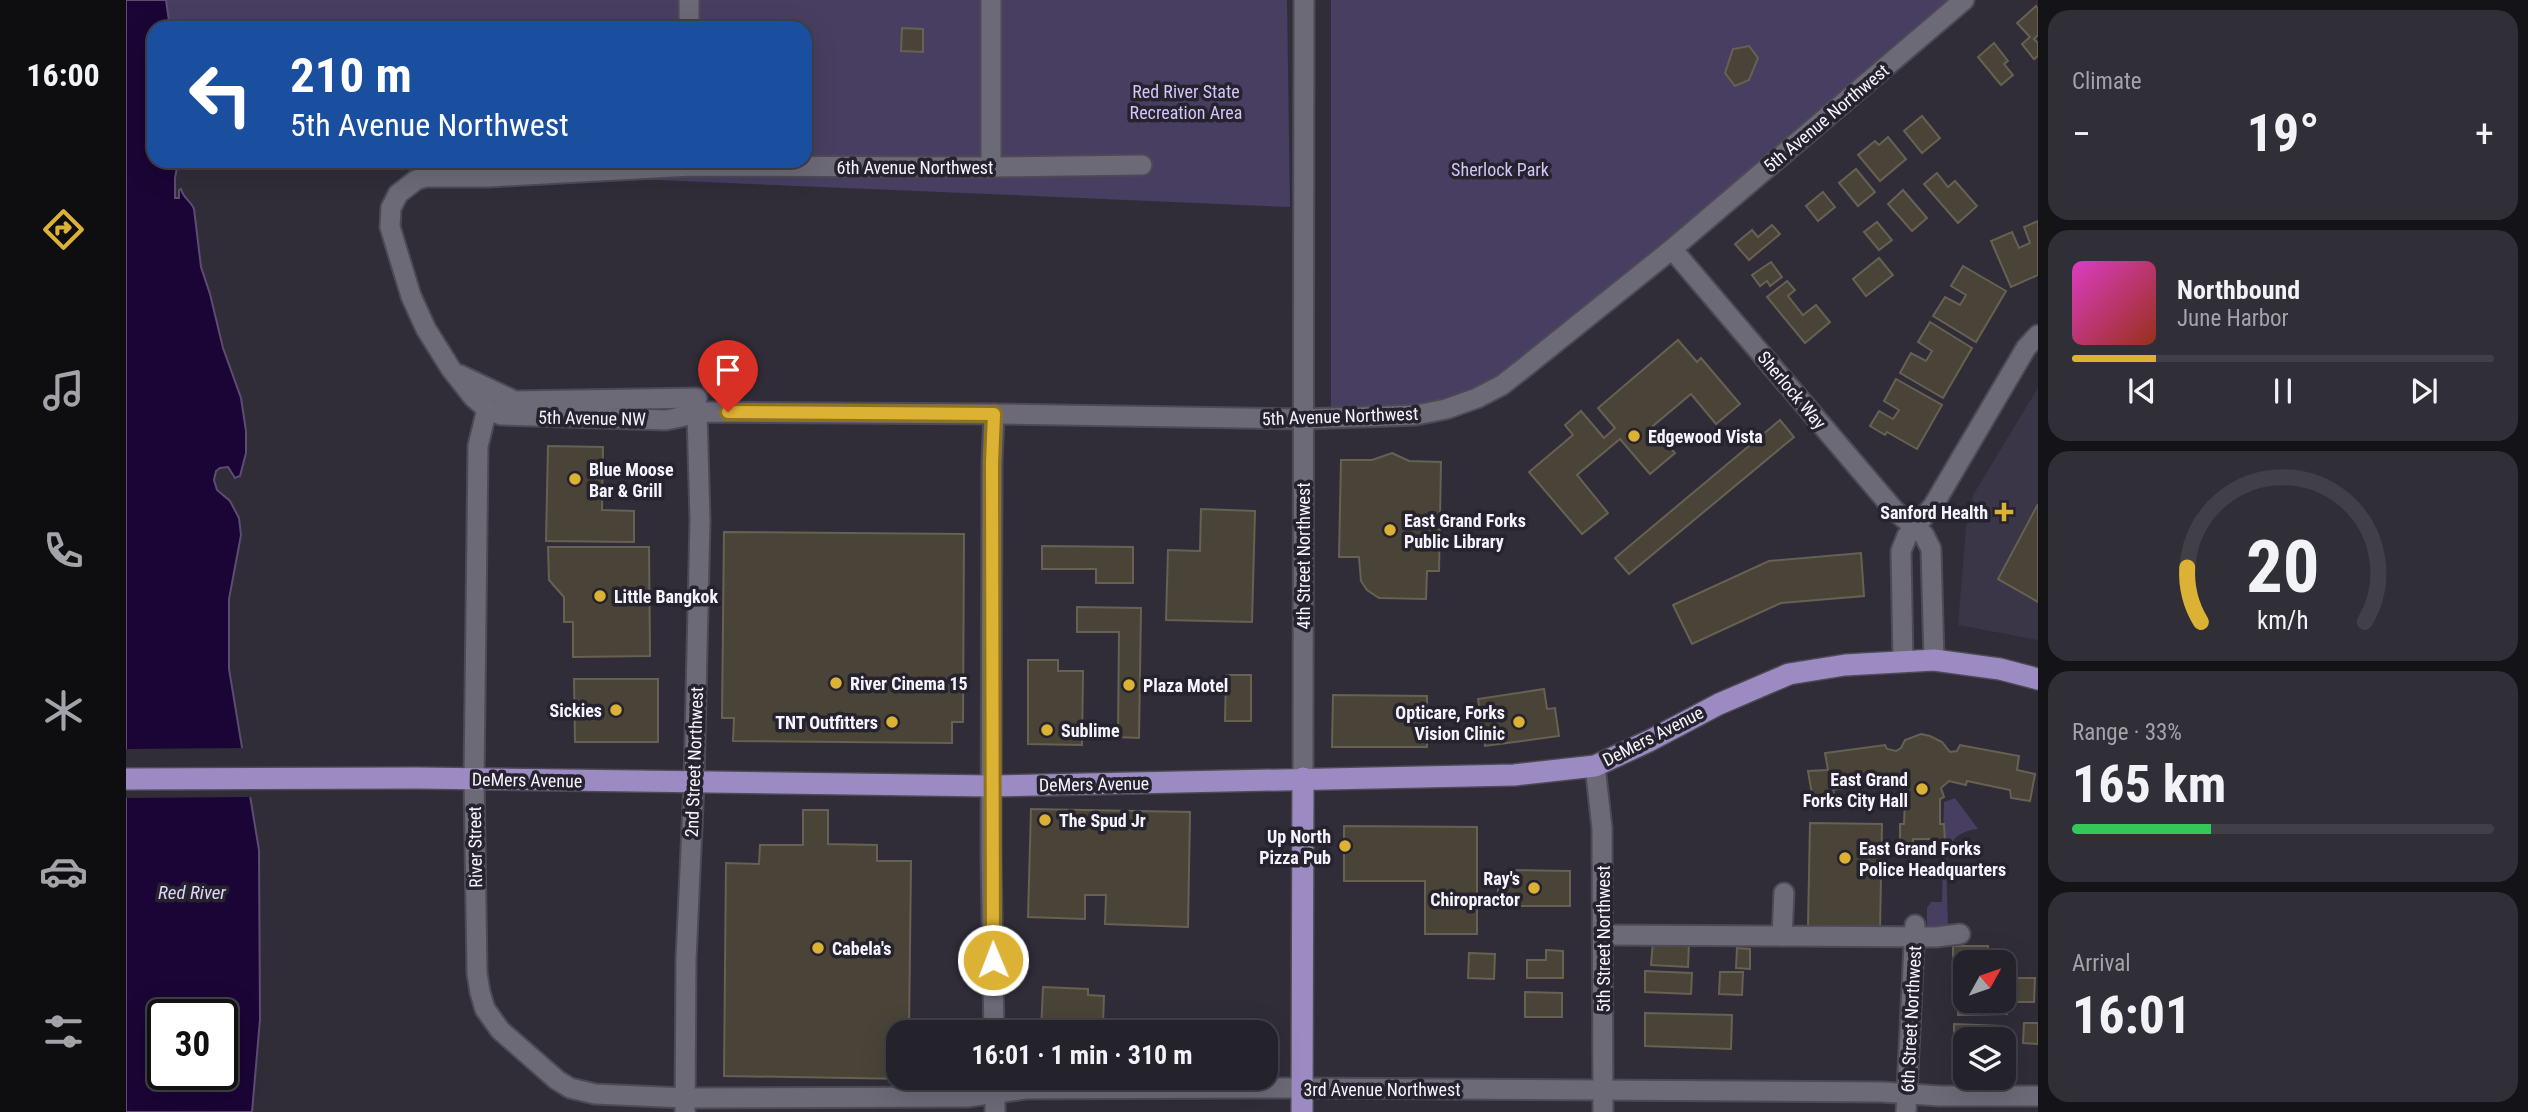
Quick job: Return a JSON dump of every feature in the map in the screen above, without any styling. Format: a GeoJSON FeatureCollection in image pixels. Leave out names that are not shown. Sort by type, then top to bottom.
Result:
{"type":"FeatureCollection","features":[{"type":"Feature","properties":{"kind":"main road","name":"DeMers Avenue"},"geometry":{"type":"LineString","coordinates":[[126,779],[405,778],[991,786],[1514,775],[1595,766],[1719,704],[1789,674],[1845,665],[1934,660],[2000,668],[2038,679]]}},
{"type":"Feature","properties":{"kind":"main road","name":"4th Street Northwest"},"geometry":{"type":"LineString","coordinates":[[1302,1112],[1303,778]]}},
{"type":"Feature","properties":{"kind":"street"},"geometry":{"type":"LineString","coordinates":[[689,0],[689,21]]}},
{"type":"Feature","properties":{"kind":"street"},"geometry":{"type":"LineString","coordinates":[[990,0],[991,167]]}},
{"type":"Feature","properties":{"kind":"street","name":"4th Street Northwest"},"geometry":{"type":"LineString","coordinates":[[1303,778],[1304,0]]}},
{"type":"Feature","properties":{"kind":"street","name":"5th Avenue Northwest"},"geometry":{"type":"LineString","coordinates":[[697,405],[994,414],[1304,419],[1416,415],[1446,410],[1502,385],[1525,368],[1672,249],[1964,0]]}},
{"type":"Feature","properties":{"kind":"street","name":"6th Avenue Northwest"},"geometry":{"type":"LineString","coordinates":[[812,165],[991,167],[1142,165]]}},
{"type":"Feature","properties":{"kind":"street","name":"6th Avenue Northwest"},"geometry":{"type":"LineString","coordinates":[[486,410],[450,369],[426,330],[411,296],[390,227],[391,208],[398,194],[416,180],[438,177],[488,177],[618,168]]}},
{"type":"Feature","properties":{"kind":"street","name":"Sherlock Way"},"geometry":{"type":"LineString","coordinates":[[1672,249],[1895,511],[1915,527]]}},
{"type":"Feature","properties":{"kind":"street"},"geometry":{"type":"LineString","coordinates":[[1903,662],[1901,551],[1907,536],[1933,506],[2026,348],[2038,335]]}},
{"type":"Feature","properties":{"kind":"street"},"geometry":{"type":"LineString","coordinates":[[450,369],[515,401],[697,405]]}},
{"type":"Feature","properties":{"kind":"street","name":"5th Avenue NW"},"geometry":{"type":"LineString","coordinates":[[486,410],[501,415],[666,420],[697,405]]}},
{"type":"Feature","properties":{"kind":"street","name":"2nd Street Northwest"},"geometry":{"type":"LineString","coordinates":[[685,1105],[686,959],[694,783],[700,520],[697,405]]}},
{"type":"Feature","properties":{"kind":"street","name":"River Street"},"geometry":{"type":"LineString","coordinates":[[486,410],[478,446],[474,780],[477,973],[485,1009],[494,1022],[534,1060],[570,1088],[595,1094],[685,1105]]}},
{"type":"Feature","properties":{"kind":"street"},"geometry":{"type":"LineString","coordinates":[[994,414],[991,786],[994,1020]]}},
{"type":"Feature","properties":{"kind":"street"},"geometry":{"type":"LineString","coordinates":[[1915,527],[1924,535],[1931,550],[1934,660]]}},
{"type":"Feature","properties":{"kind":"street","name":"5th Street Northwest"},"geometry":{"type":"LineString","coordinates":[[1595,766],[1602,828],[1603,1112]]}},
{"type":"Feature","properties":{"kind":"street"},"geometry":{"type":"LineString","coordinates":[[1782,936],[1784,893]]}},
{"type":"Feature","properties":{"kind":"street"},"geometry":{"type":"LineString","coordinates":[[1603,935],[1782,936],[1915,931],[1960,934]]}},
{"type":"Feature","properties":{"kind":"street","name":"6th Street Northwest"},"geometry":{"type":"LineString","coordinates":[[1906,1103],[1915,931]]}},
{"type":"Feature","properties":{"kind":"street","name":"3rd Avenue Northwest"},"geometry":{"type":"LineString","coordinates":[[685,1105],[967,1097],[1026,1089],[1603,1090],[1906,1103],[1940,1096],[2038,1096]]}},
{"type":"Feature","properties":{"kind":"shaded area","name":"Sanford Health"},"geometry":{"type":"Polygon","coordinates":[[[2038,388],[2038,640],[1958,625],[1966,528],[1973,495],[2038,388]]]}},
{"type":"Feature","properties":{"kind":"green space","name":"Red River State Recreation Area"},"geometry":{"type":"Polygon","coordinates":[[[160,0],[1287,0],[1290,207],[379,168],[812,168],[812,21],[164,21],[160,0]]]}},
{"type":"Feature","properties":{"kind":"green space","name":"Sherlock Park"},"geometry":{"type":"Polygon","coordinates":[[[1331,0],[1961,0],[1502,385],[1446,409],[1331,414],[1331,0]]]}},
{"type":"Feature","properties":{"kind":"green space"},"geometry":{"type":"Polygon","coordinates":[[[1955,798],[1978,829],[1961,834],[1948,852],[1948,925],[1939,929],[1927,928],[1927,908],[1931,902],[1942,902],[1944,802],[1955,798]]]}},
{"type":"Feature","properties":{"kind":"water","name":"Red River"},"geometry":{"type":"Polygon","coordinates":[[[126,0],[166,0],[169,21],[147,21],[147,168],[177,168],[175,198],[179,198],[181,189],[194,209],[201,267],[223,348],[241,398],[246,431],[246,453],[240,476],[235,478],[228,467],[220,468],[216,471],[214,480],[217,490],[230,501],[239,518],[241,535],[229,599],[229,669],[259,850],[260,1019],[252,1112],[126,1112],[126,0]]]}},
{"type":"Feature","properties":{"kind":"pier"},"geometry":{"type":"Polygon","coordinates":[[[245,748],[252,797],[126,798],[126,749],[245,748]]]}},
{"type":"Feature","properties":{"kind":"building"},"geometry":{"type":"Polygon","coordinates":[[[2036,6],[2038,35],[2034,39],[2038,43],[2038,56],[2034,59],[2022,44],[2030,37],[2017,23],[2036,6]]]}},
{"type":"Feature","properties":{"kind":"building"},"geometry":{"type":"Polygon","coordinates":[[[902,28],[923,29],[923,52],[901,51],[902,28]]]}},
{"type":"Feature","properties":{"kind":"building"},"geometry":{"type":"Polygon","coordinates":[[[1994,43],[2008,61],[2004,64],[2013,75],[2001,85],[1978,57],[1994,43]]]}},
{"type":"Feature","properties":{"kind":"building"},"geometry":{"type":"Polygon","coordinates":[[[1749,46],[1758,58],[1749,80],[1735,86],[1725,73],[1733,49],[1749,46]]]}},
{"type":"Feature","properties":{"kind":"building"},"geometry":{"type":"Polygon","coordinates":[[[1922,116],[1940,138],[1922,153],[1904,131],[1922,116]]]}},
{"type":"Feature","properties":{"kind":"building"},"geometry":{"type":"Polygon","coordinates":[[[1888,137],[1906,159],[1880,181],[1858,155],[1875,141],[1879,145],[1888,137]]]}},
{"type":"Feature","properties":{"kind":"building"},"geometry":{"type":"Polygon","coordinates":[[[1856,169],[1875,192],[1858,206],[1839,183],[1856,169]]]}},
{"type":"Feature","properties":{"kind":"building"},"geometry":{"type":"Polygon","coordinates":[[[1937,173],[1948,187],[1955,181],[1977,206],[1958,223],[1924,184],[1937,173]]]}},
{"type":"Feature","properties":{"kind":"building"},"geometry":{"type":"Polygon","coordinates":[[[1903,190],[1927,218],[1912,231],[1888,204],[1903,190]]]}},
{"type":"Feature","properties":{"kind":"building"},"geometry":{"type":"Polygon","coordinates":[[[1823,192],[1835,207],[1818,221],[1806,206],[1823,192]]]}},
{"type":"Feature","properties":{"kind":"building"},"geometry":{"type":"Polygon","coordinates":[[[2038,221],[2038,275],[2011,287],[1991,241],[2012,232],[2019,248],[2030,243],[2024,227],[2038,221]]]}},
{"type":"Feature","properties":{"kind":"building"},"geometry":{"type":"Polygon","coordinates":[[[1877,222],[1892,240],[1879,250],[1864,232],[1877,222]]]}},
{"type":"Feature","properties":{"kind":"building"},"geometry":{"type":"Polygon","coordinates":[[[1772,225],[1780,234],[1749,260],[1735,244],[1752,230],[1758,237],[1772,225]]]}},
{"type":"Feature","properties":{"kind":"building"},"geometry":{"type":"Polygon","coordinates":[[[1879,258],[1893,275],[1866,296],[1853,279],[1879,258]]]}},
{"type":"Feature","properties":{"kind":"building"},"geometry":{"type":"Polygon","coordinates":[[[1771,262],[1782,277],[1770,286],[1767,281],[1760,286],[1752,275],[1771,262]]]}},
{"type":"Feature","properties":{"kind":"building"},"geometry":{"type":"Polygon","coordinates":[[[1963,266],[2006,291],[1976,342],[1933,316],[1945,297],[1960,305],[1966,295],[1951,286],[1963,266]]]}},
{"type":"Feature","properties":{"kind":"building"},"geometry":{"type":"Polygon","coordinates":[[[1787,281],[1795,290],[1788,296],[1803,315],[1816,305],[1830,322],[1805,343],[1767,297],[1787,281]]]}},
{"type":"Feature","properties":{"kind":"building"},"geometry":{"type":"Polygon","coordinates":[[[1930,322],[1972,348],[1943,398],[1900,373],[1911,353],[1926,361],[1932,351],[1918,342],[1930,322]]]}},
{"type":"Feature","properties":{"kind":"building","name":"Edgewood Vista"},"geometry":{"type":"Polygon","coordinates":[[[1678,340],[1697,362],[1701,358],[1740,404],[1716,424],[1691,394],[1653,426],[1675,453],[1650,474],[1620,439],[1577,475],[1608,513],[1582,534],[1529,472],[1573,435],[1565,425],[1581,411],[1604,438],[1615,428],[1598,408],[1678,340]]]}},
{"type":"Feature","properties":{"kind":"building"},"geometry":{"type":"Polygon","coordinates":[[[1896,379],[1942,405],[1917,449],[1870,426],[1879,411],[1893,419],[1899,410],[1884,401],[1896,379]]]}},
{"type":"Feature","properties":{"kind":"building"},"geometry":{"type":"Polygon","coordinates":[[[1780,420],[1794,437],[1629,574],[1615,558],[1780,420]]]}},
{"type":"Feature","properties":{"kind":"building","name":"Blue Moose Bar & Grill"},"geometry":{"type":"Polygon","coordinates":[[[548,446],[603,447],[602,510],[634,511],[634,542],[546,541],[548,446]]]}},
{"type":"Feature","properties":{"kind":"building"},"geometry":{"type":"Polygon","coordinates":[[[1392,453],[1409,461],[1441,462],[1439,571],[1427,571],[1426,599],[1379,598],[1367,590],[1361,581],[1359,557],[1339,557],[1341,460],[1372,460],[1392,453]]]}},
{"type":"Feature","properties":{"kind":"building","name":"Sanford Health"},"geometry":{"type":"Polygon","coordinates":[[[2038,504],[2038,602],[1998,579],[2038,504]]]}},
{"type":"Feature","properties":{"kind":"building"},"geometry":{"type":"Polygon","coordinates":[[[1201,509],[1255,511],[1252,622],[1166,620],[1168,550],[1200,551],[1201,509]]]}},
{"type":"Feature","properties":{"kind":"building"},"geometry":{"type":"Polygon","coordinates":[[[724,532],[964,534],[963,722],[952,722],[952,743],[733,741],[734,718],[722,718],[724,532]]]}},
{"type":"Feature","properties":{"kind":"building"},"geometry":{"type":"Polygon","coordinates":[[[1042,546],[1133,547],[1133,583],[1096,583],[1096,569],[1042,569],[1042,546]]]}},
{"type":"Feature","properties":{"kind":"building"},"geometry":{"type":"Polygon","coordinates":[[[548,547],[649,547],[650,656],[573,657],[573,622],[564,622],[564,597],[549,580],[548,547]]]}},
{"type":"Feature","properties":{"kind":"building"},"geometry":{"type":"Polygon","coordinates":[[[1861,553],[1864,596],[1781,603],[1692,644],[1673,605],[1769,561],[1861,553]]]}},
{"type":"Feature","properties":{"kind":"building","name":"Plaza Motel"},"geometry":{"type":"Polygon","coordinates":[[[1077,607],[1141,608],[1139,738],[1118,737],[1119,632],[1077,632],[1077,607]]]}},
{"type":"Feature","properties":{"kind":"building"},"geometry":{"type":"Polygon","coordinates":[[[1028,660],[1058,660],[1058,671],[1083,671],[1082,745],[1028,744],[1028,660]]]}},
{"type":"Feature","properties":{"kind":"building"},"geometry":{"type":"Polygon","coordinates":[[[1226,675],[1251,675],[1251,721],[1225,721],[1226,675]]]}},
{"type":"Feature","properties":{"kind":"building","name":"Sickies"},"geometry":{"type":"Polygon","coordinates":[[[574,679],[658,679],[658,742],[575,742],[574,679]]]}},
{"type":"Feature","properties":{"kind":"building","name":"Opticare, Forks Vision Clinic"},"geometry":{"type":"Polygon","coordinates":[[[1544,689],[1547,709],[1555,708],[1559,736],[1485,746],[1478,699],[1544,689]]]}},
{"type":"Feature","properties":{"kind":"building"},"geometry":{"type":"Polygon","coordinates":[[[1333,695],[1427,696],[1427,747],[1332,747],[1333,695]]]}},
{"type":"Feature","properties":{"kind":"building","name":"East Grand Forks City Hall"},"geometry":{"type":"Polygon","coordinates":[[[1921,734],[1942,742],[1950,752],[1957,751],[1960,745],[2019,756],[2017,770],[2035,774],[2030,801],[2011,798],[2010,790],[1967,781],[1966,785],[1949,781],[1941,788],[1944,797],[1940,799],[1940,824],[1944,824],[1945,842],[1913,839],[1913,842],[1900,842],[1905,799],[1901,798],[1903,788],[1896,781],[1880,785],[1879,781],[1833,790],[1835,798],[1813,800],[1808,771],[1828,770],[1825,753],[1885,745],[1887,749],[1896,751],[1905,740],[1921,734]]]}},
{"type":"Feature","properties":{"kind":"building"},"geometry":{"type":"Polygon","coordinates":[[[1031,809],[1190,812],[1188,927],[1105,924],[1106,895],[1085,895],[1085,919],[1028,917],[1031,809]]]}},
{"type":"Feature","properties":{"kind":"building","name":"Cabela's"},"geometry":{"type":"Polygon","coordinates":[[[803,810],[828,810],[828,844],[877,845],[877,861],[911,861],[909,1020],[886,1020],[886,1079],[724,1076],[726,863],[759,864],[760,845],[803,845],[803,810]]]}},
{"type":"Feature","properties":{"kind":"building"},"geometry":{"type":"Polygon","coordinates":[[[1810,823],[1882,824],[1880,929],[1808,927],[1810,823]]]}},
{"type":"Feature","properties":{"kind":"building"},"geometry":{"type":"Polygon","coordinates":[[[1344,826],[1477,827],[1477,934],[1425,934],[1425,881],[1344,881],[1344,826]]]}},
{"type":"Feature","properties":{"kind":"building","name":"Ray's Chiropractor"},"geometry":{"type":"Polygon","coordinates":[[[1508,870],[1570,871],[1570,906],[1510,906],[1510,895],[1498,895],[1498,881],[1508,881],[1508,870]]]}},
{"type":"Feature","properties":{"kind":"building"},"geometry":{"type":"Polygon","coordinates":[[[1653,941],[1689,943],[1688,967],[1651,965],[1653,941]]]}},
{"type":"Feature","properties":{"kind":"building"},"geometry":{"type":"Polygon","coordinates":[[[1953,946],[1988,946],[1988,950],[1953,950],[1953,946]]]}},
{"type":"Feature","properties":{"kind":"building"},"geometry":{"type":"Polygon","coordinates":[[[1737,948],[1750,949],[1750,969],[1736,968],[1737,948]]]}},
{"type":"Feature","properties":{"kind":"building"},"geometry":{"type":"Polygon","coordinates":[[[1546,950],[1563,951],[1563,978],[1527,978],[1527,960],[1546,960],[1546,950]]]}},
{"type":"Feature","properties":{"kind":"building"},"geometry":{"type":"Polygon","coordinates":[[[1469,953],[1495,954],[1494,979],[1468,978],[1469,953]]]}},
{"type":"Feature","properties":{"kind":"building"},"geometry":{"type":"Polygon","coordinates":[[[1645,971],[1692,973],[1691,994],[1645,992],[1645,971]]]}},
{"type":"Feature","properties":{"kind":"building"},"geometry":{"type":"Polygon","coordinates":[[[1720,972],[1743,972],[1742,995],[1719,994],[1720,972]]]}},
{"type":"Feature","properties":{"kind":"building"},"geometry":{"type":"Polygon","coordinates":[[[2016,978],[2035,978],[2034,1002],[2016,1002],[2016,978]]]}},
{"type":"Feature","properties":{"kind":"building"},"geometry":{"type":"Polygon","coordinates":[[[1043,987],[1088,989],[1088,995],[1104,996],[1103,1020],[1042,1020],[1043,987]]]}},
{"type":"Feature","properties":{"kind":"building"},"geometry":{"type":"Polygon","coordinates":[[[1525,992],[1562,993],[1562,1017],[1525,1017],[1525,992]]]}},
{"type":"Feature","properties":{"kind":"building"},"geometry":{"type":"Polygon","coordinates":[[[1645,1013],[1732,1015],[1731,1049],[1645,1046],[1645,1013]]]}},
{"type":"Feature","properties":{"kind":"building"},"geometry":{"type":"Polygon","coordinates":[[[1958,1013],[2007,1013],[2007,1014],[1958,1013]]]}},
{"type":"Feature","properties":{"kind":"building"},"geometry":{"type":"Polygon","coordinates":[[[2024,1023],[2038,1023],[2038,1044],[2023,1043],[2024,1023]]]}},
{"type":"Feature","properties":{"kind":"building"},"geometry":{"type":"Polygon","coordinates":[[[1954,1024],[2001,1026],[2001,1027],[1954,1027],[1954,1024]]]}},
{"type":"Feature","properties":{"kind":"place","name":"Edgewood Vista"},"geometry":{"type":"Point","coordinates":[1634,436]}},
{"type":"Feature","properties":{"kind":"place","name":"Blue Moose Bar & Grill"},"geometry":{"type":"Point","coordinates":[575,479]}},
{"type":"Feature","properties":{"kind":"place","name":"Sanford Health"},"geometry":{"type":"Point","coordinates":[2004,512]}},
{"type":"Feature","properties":{"kind":"place","name":"East Grand Forks Public Library"},"geometry":{"type":"Point","coordinates":[1390,530]}},
{"type":"Feature","properties":{"kind":"place","name":"Little Bangkok"},"geometry":{"type":"Point","coordinates":[600,596]}},
{"type":"Feature","properties":{"kind":"place","name":"River Cinema 15"},"geometry":{"type":"Point","coordinates":[836,683]}},
{"type":"Feature","properties":{"kind":"place","name":"Plaza Motel"},"geometry":{"type":"Point","coordinates":[1129,685]}},
{"type":"Feature","properties":{"kind":"place","name":"Sickies"},"geometry":{"type":"Point","coordinates":[616,710]}},
{"type":"Feature","properties":{"kind":"place","name":"TNT Outfitters"},"geometry":{"type":"Point","coordinates":[892,722]}},
{"type":"Feature","properties":{"kind":"place","name":"Opticare, Forks Vision Clinic"},"geometry":{"type":"Point","coordinates":[1519,722]}},
{"type":"Feature","properties":{"kind":"place","name":"Sublime"},"geometry":{"type":"Point","coordinates":[1047,730]}},
{"type":"Feature","properties":{"kind":"place","name":"East Grand Forks City Hall"},"geometry":{"type":"Point","coordinates":[1922,789]}},
{"type":"Feature","properties":{"kind":"place","name":"The Spud Jr"},"geometry":{"type":"Point","coordinates":[1045,820]}},
{"type":"Feature","properties":{"kind":"place","name":"Up North Pizza Pub"},"geometry":{"type":"Point","coordinates":[1345,846]}},
{"type":"Feature","properties":{"kind":"place","name":"East Grand Forks Police Headquarters"},"geometry":{"type":"Point","coordinates":[1845,858]}},
{"type":"Feature","properties":{"kind":"place","name":"Ray's Chiropractor"},"geometry":{"type":"Point","coordinates":[1534,888]}},
{"type":"Feature","properties":{"kind":"place","name":"Cabela's"},"geometry":{"type":"Point","coordinates":[818,948]}},
{"type":"Feature","properties":{"kind":"route"},"geometry":{"type":"LineString","coordinates":[[728,412],[994,414],[991,856],[993,960]]}}]}
